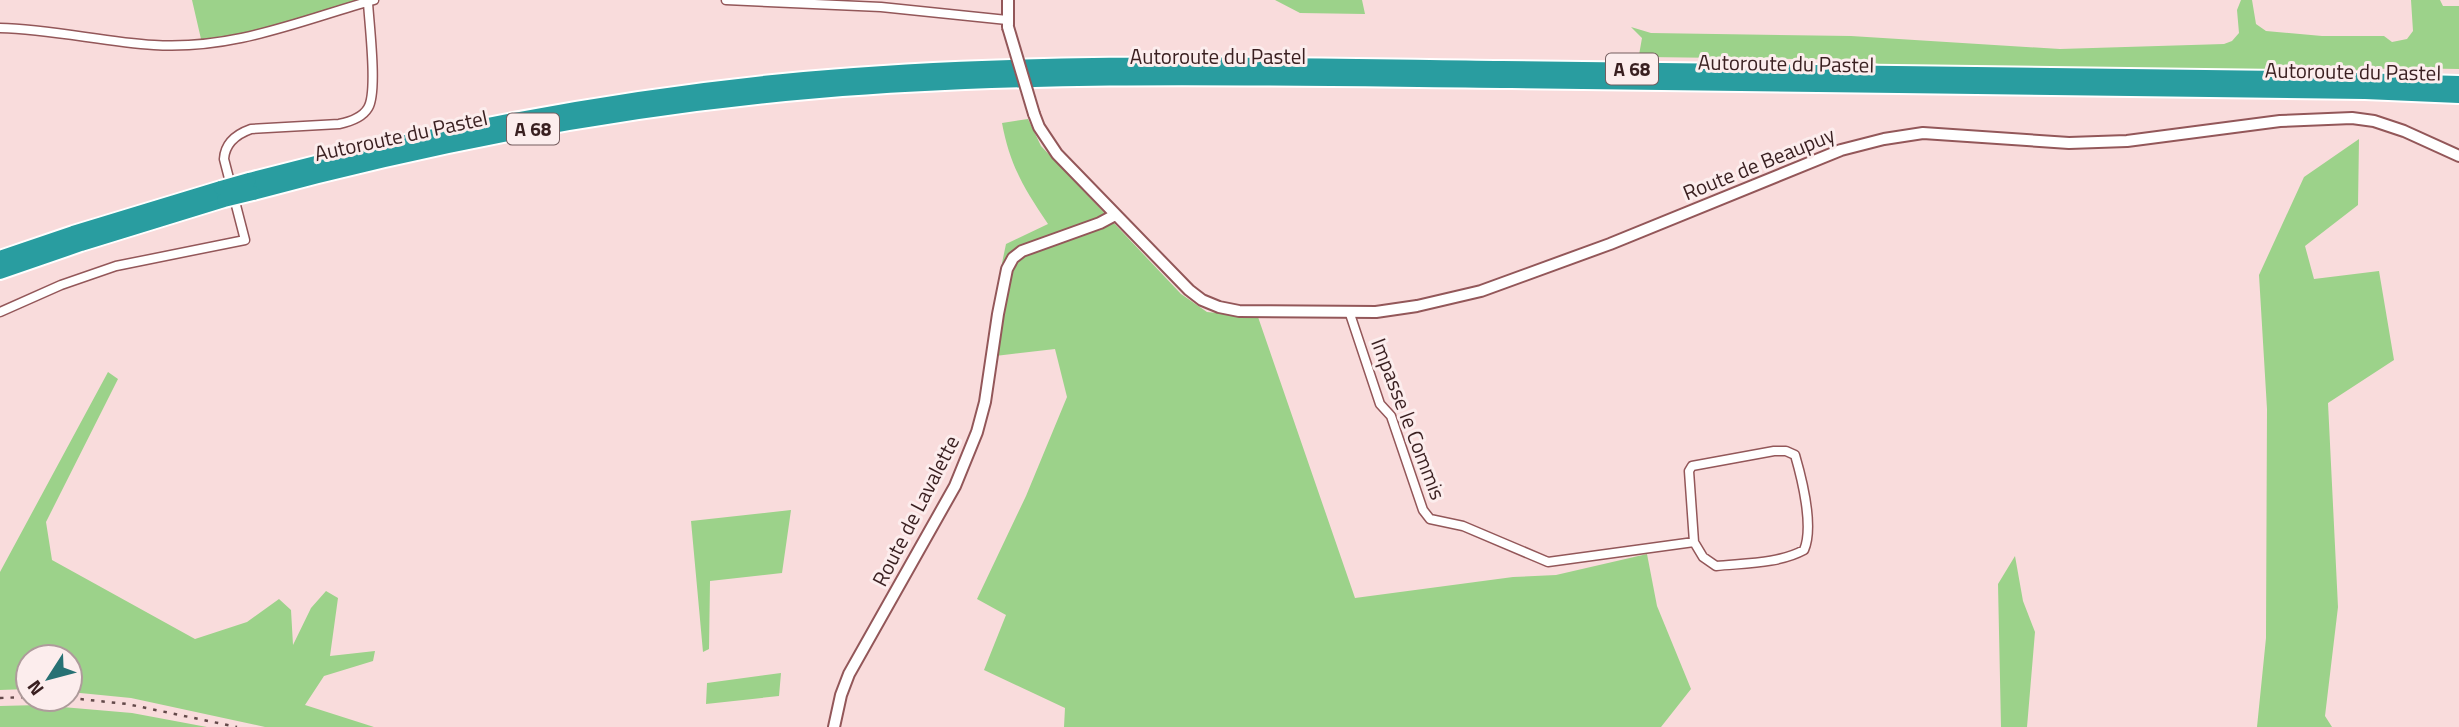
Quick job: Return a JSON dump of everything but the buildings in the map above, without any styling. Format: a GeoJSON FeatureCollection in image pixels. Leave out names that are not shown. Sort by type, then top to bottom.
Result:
{"type":"FeatureCollection","features":[{"type":"Feature","properties":{"kind":"highway","name":"Autoroute du Pastel"},"geometry":{"type":"LineString","coordinates":[[0,258],[100,224],[223,194],[400,143],[587,107],[727,87],[942,69],[1181,64],[2296,78],[2459,83]]}},
{"type":"Feature","properties":{"kind":"highway","name":"Autoroute du Pastel"},"geometry":{"type":"LineString","coordinates":[[251,186],[458,144],[646,111],[818,91],[967,82],[1278,78],[2365,92],[2459,96]]}},
{"type":"Feature","properties":{"kind":"highway","name":"Autoroute du Pastel"},"geometry":{"type":"LineString","coordinates":[[0,272],[223,194]]}},
{"type":"Feature","properties":{"kind":"street"},"geometry":{"type":"LineString","coordinates":[[726,0],[881,7],[1008,24]]}},
{"type":"Feature","properties":{"kind":"street"},"geometry":{"type":"LineString","coordinates":[[1008,0],[1008,24],[1034,114],[1043,134],[1057,153],[1115,215]]}},
{"type":"Feature","properties":{"kind":"street"},"geometry":{"type":"LineString","coordinates":[[0,28],[156,45],[198,44],[262,35],[371,1],[373,89],[366,112],[352,120],[339,124],[251,130],[239,135],[226,149],[224,159],[245,240],[106,270],[52,288],[0,312]]}},
{"type":"Feature","properties":{"kind":"street","name":"Route de Beaupuy"},"geometry":{"type":"LineString","coordinates":[[1115,215],[1189,290],[1202,300],[1219,307],[1261,312],[1376,312],[1417,306],[1481,291],[1610,244],[1840,150],[1923,133],[2070,143],[2127,141],[2280,121],[2352,118],[2374,121],[2404,131],[2459,156]]}},
{"type":"Feature","properties":{"kind":"street","name":"Route de Lavalette"},"geometry":{"type":"LineString","coordinates":[[1087,227],[1106,205]]}},
{"type":"Feature","properties":{"kind":"street","name":"Route de Lavalette"},"geometry":{"type":"LineString","coordinates":[[834,727],[849,674],[955,486],[977,432],[985,402],[1007,269],[1013,258],[1022,251],[1111,219],[1115,215]]}},
{"type":"Feature","properties":{"kind":"street","name":"Impasse le Commis"},"geometry":{"type":"LineString","coordinates":[[1349,311],[1380,404],[1391,416],[1423,510],[1430,519],[1463,526],[1548,562],[1694,542]]}},
{"type":"Feature","properties":{"kind":"street"},"geometry":{"type":"LineString","coordinates":[[1786,451],[1795,455],[1800,470],[1809,531],[1804,550],[1770,560],[1716,566],[1703,557],[1694,542],[1689,471],[1692,466],[1697,463],[1774,452],[1786,451]]}},
{"type":"Feature","properties":{"kind":"green space"},"geometry":{"type":"Polygon","coordinates":[[[192,0],[359,0],[257,32],[201,39],[192,0]]]}},
{"type":"Feature","properties":{"kind":"green space"},"geometry":{"type":"Polygon","coordinates":[[[1275,0],[1362,0],[1365,14],[1300,13],[1275,0]]]}},
{"type":"Feature","properties":{"kind":"green space"},"geometry":{"type":"Polygon","coordinates":[[[2241,0],[2252,0],[2256,24],[2266,31],[2322,36],[2384,36],[2392,42],[2407,39],[2413,31],[2411,0],[2440,0],[2443,6],[2459,6],[2459,69],[2341,71],[1883,65],[1862,60],[1648,57],[1639,55],[1642,38],[1631,27],[1651,33],[1851,36],[2060,49],[2224,44],[2232,41],[2239,33],[2237,10],[2241,0]]]}},
{"type":"Feature","properties":{"kind":"green space"},"geometry":{"type":"Polygon","coordinates":[[[1028,119],[1041,146],[1181,294],[1207,312],[1258,317],[1355,598],[1513,577],[1556,575],[1647,554],[1657,606],[1691,689],[1661,727],[1064,727],[1065,708],[984,670],[1006,615],[977,599],[1026,496],[1067,397],[1055,349],[987,357],[1006,244],[1048,224],[1019,176],[1009,152],[1002,123],[1028,119]]]}},
{"type":"Feature","properties":{"kind":"green space"},"geometry":{"type":"Polygon","coordinates":[[[2359,139],[2358,205],[2305,246],[2314,279],[2379,271],[2394,360],[2328,403],[2338,607],[2325,716],[2332,727],[2257,727],[2266,638],[2267,409],[2259,275],[2304,177],[2359,139]]]}},
{"type":"Feature","properties":{"kind":"green space"},"geometry":{"type":"Polygon","coordinates":[[[108,372],[118,379],[46,522],[52,560],[195,639],[247,622],[279,599],[291,610],[293,645],[311,608],[326,591],[338,598],[330,656],[375,651],[373,661],[324,676],[305,705],[374,727],[265,727],[131,698],[84,693],[84,643],[14,643],[14,690],[0,690],[0,572],[108,372]]]}},
{"type":"Feature","properties":{"kind":"green space"},"geometry":{"type":"Polygon","coordinates":[[[791,510],[782,573],[710,581],[709,649],[703,652],[691,521],[791,510]]]}},
{"type":"Feature","properties":{"kind":"green space"},"geometry":{"type":"Polygon","coordinates":[[[2015,556],[2023,601],[2035,632],[2027,727],[2001,727],[1998,584],[2015,556]]]}},
{"type":"Feature","properties":{"kind":"green space"},"geometry":{"type":"Polygon","coordinates":[[[781,673],[779,696],[706,704],[707,683],[781,673]]]}},
{"type":"Feature","properties":{"kind":"green space"},"geometry":{"type":"Polygon","coordinates":[[[0,706],[14,706],[14,713],[84,713],[84,709],[132,713],[207,727],[0,727],[0,706]]]}},
{"type":"Feature","properties":{"kind":"railway"},"geometry":{"type":"LineString","coordinates":[[0,698],[14,698]]}},
{"type":"Feature","properties":{"kind":"railway"},"geometry":{"type":"LineString","coordinates":[[84,699],[127,704],[237,727]]}}]}
